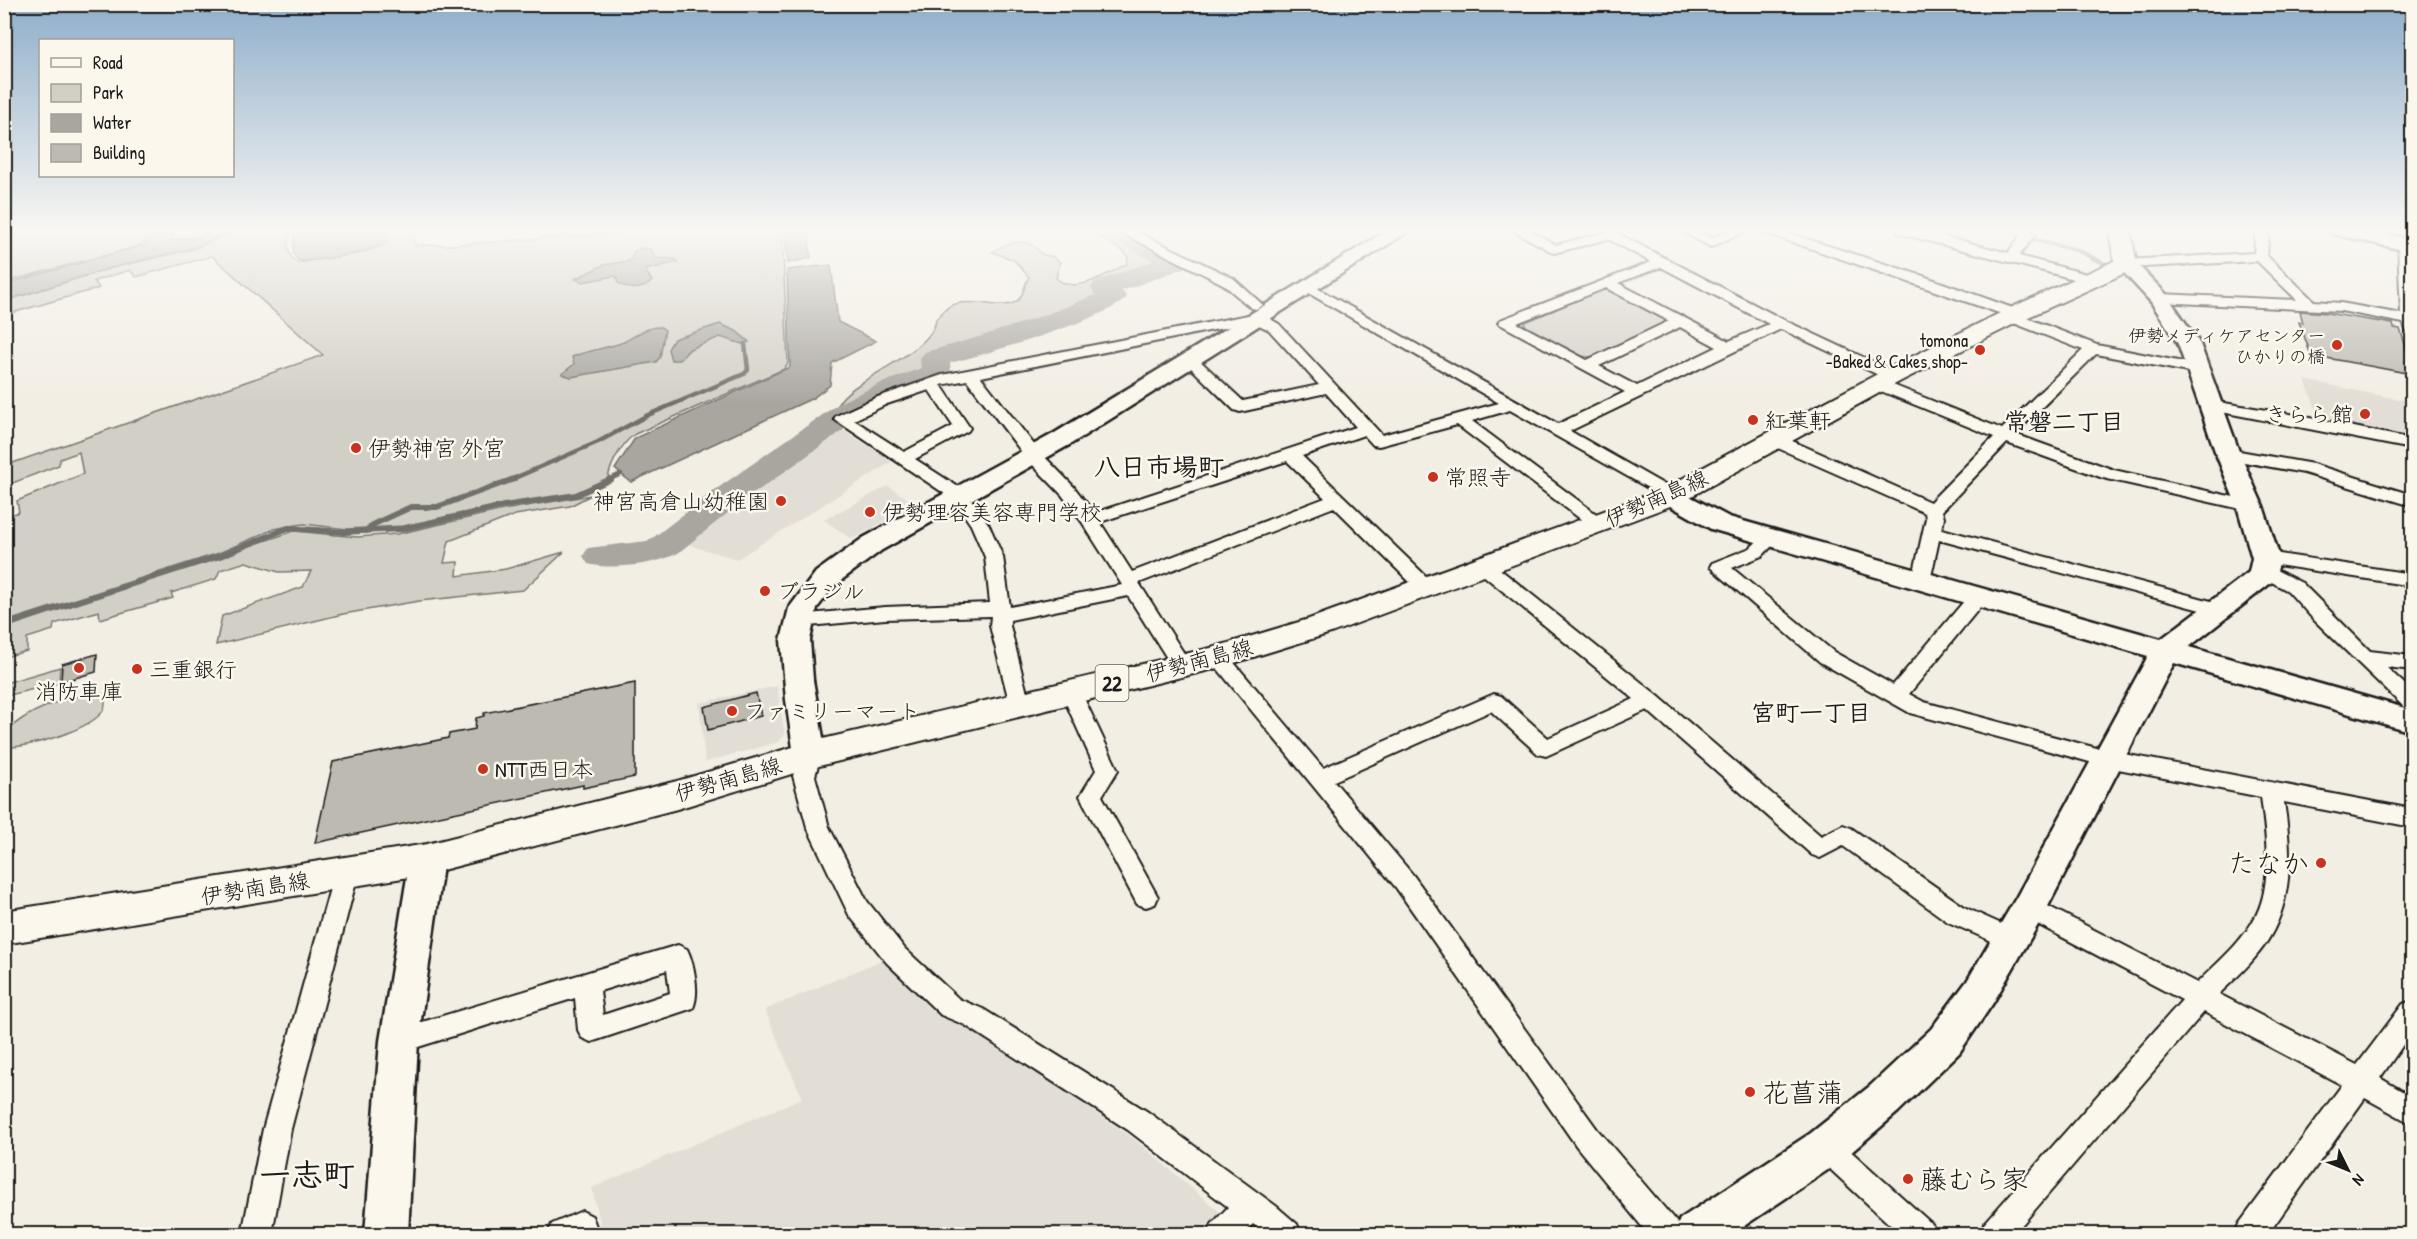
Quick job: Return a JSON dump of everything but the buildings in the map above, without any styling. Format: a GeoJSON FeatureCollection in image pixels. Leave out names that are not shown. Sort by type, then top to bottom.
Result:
{"type":"FeatureCollection","features":[{"type":"Feature","properties":{"kind":"main road","name":"伊勢南島線"},"geometry":{"type":"LineString","coordinates":[[4,928],[427,859],[677,795],[810,755],[1218,657],[1320,626],[1427,588],[1671,495],[1885,380],[2077,288]]}},
{"type":"Feature","properties":{"kind":"street"},"geometry":{"type":"LineString","coordinates":[[1235,288],[1379,441],[1514,404]]}},
{"type":"Feature","properties":{"kind":"street"},"geometry":{"type":"LineString","coordinates":[[1020,705],[1000,626],[1001,612],[994,557],[980,525],[960,496],[842,419],[880,401],[932,383],[1238,320],[1306,288]]}},
{"type":"Feature","properties":{"kind":"street"},"geometry":{"type":"LineString","coordinates":[[1309,288],[1720,523],[2412,721]]}},
{"type":"Feature","properties":{"kind":"street"},"geometry":{"type":"LineString","coordinates":[[1595,288],[1505,323],[1636,392]]}},
{"type":"Feature","properties":{"kind":"street"},"geometry":{"type":"LineString","coordinates":[[1616,288],[1729,347]]}},
{"type":"Feature","properties":{"kind":"street"},"geometry":{"type":"LineString","coordinates":[[1712,288],[1885,380],[2004,436],[2109,474],[2250,506]]}},
{"type":"Feature","properties":{"kind":"street"},"geometry":{"type":"LineString","coordinates":[[1941,288],[2092,349],[2198,369]]}},
{"type":"Feature","properties":{"kind":"street"},"geometry":{"type":"LineString","coordinates":[[1695,1234],[1826,1147],[1884,1100],[1945,1041],[1980,992],[2029,908],[2166,650],[2262,576],[2265,564],[2250,506],[2228,454],[2189,344],[2159,298],[2149,288]]}},
{"type":"Feature","properties":{"kind":"street"},"geometry":{"type":"LineString","coordinates":[[2292,288],[2310,305]]}},
{"type":"Feature","properties":{"kind":"street"},"geometry":{"type":"LineString","coordinates":[[2159,298],[2341,307],[2411,325],[2410,288]]}},
{"type":"Feature","properties":{"kind":"street"},"geometry":{"type":"LineString","coordinates":[[1258,312],[1192,361],[1033,455],[852,556],[818,586],[802,609],[798,621],[796,659],[810,755],[804,776],[818,827],[858,908],[896,956],[950,1007],[974,1017],[1138,1121],[1266,1216],[1286,1234]]}},
{"type":"Feature","properties":{"kind":"street"},"geometry":{"type":"LineString","coordinates":[[1586,366],[1680,322]]}},
{"type":"Feature","properties":{"kind":"street"},"geometry":{"type":"LineString","coordinates":[[1559,430],[1781,324]]}},
{"type":"Feature","properties":{"kind":"street"},"geometry":{"type":"LineString","coordinates":[[1933,510],[2092,349]]}},
{"type":"Feature","properties":{"kind":"street"},"geometry":{"type":"LineString","coordinates":[[1192,361],[1240,407],[1328,388]]}},
{"type":"Feature","properties":{"kind":"street"},"geometry":{"type":"LineString","coordinates":[[971,374],[1033,455],[1068,491],[1090,520],[1182,666]]}},
{"type":"Feature","properties":{"kind":"street"},"geometry":{"type":"LineString","coordinates":[[903,459],[962,428],[932,383]]}},
{"type":"Feature","properties":{"kind":"street"},"geometry":{"type":"LineString","coordinates":[[2212,406],[2412,444]]}},
{"type":"Feature","properties":{"kind":"street"},"geometry":{"type":"LineString","coordinates":[[1461,420],[1597,524]]}},
{"type":"Feature","properties":{"kind":"street"},"geometry":{"type":"LineString","coordinates":[[1090,520],[1367,429]]}},
{"type":"Feature","properties":{"kind":"street"},"geometry":{"type":"LineString","coordinates":[[1775,440],[1933,510]]}},
{"type":"Feature","properties":{"kind":"street"},"geometry":{"type":"LineString","coordinates":[[1290,454],[1427,588]]}},
{"type":"Feature","properties":{"kind":"street"},"geometry":{"type":"LineString","coordinates":[[2228,454],[2307,468],[2412,501]]}},
{"type":"Feature","properties":{"kind":"street"},"geometry":{"type":"LineString","coordinates":[[798,621],[885,613],[1001,612],[1132,584],[1221,542],[1338,499]]}},
{"type":"Feature","properties":{"kind":"street"},"geometry":{"type":"LineString","coordinates":[[1921,581],[1935,518],[1933,510]]}},
{"type":"Feature","properties":{"kind":"street"},"geometry":{"type":"LineString","coordinates":[[1932,532],[2219,609]]}},
{"type":"Feature","properties":{"kind":"street"},"geometry":{"type":"LineString","coordinates":[[1771,538],[1756,552],[1719,567],[1827,657],[1917,708],[2108,759],[2412,818]]}},
{"type":"Feature","properties":{"kind":"street"},"geometry":{"type":"LineString","coordinates":[[2265,564],[2412,580]]}},
{"type":"Feature","properties":{"kind":"street"},"geometry":{"type":"LineString","coordinates":[[2265,564],[2295,587],[2412,703]]}},
{"type":"Feature","properties":{"kind":"street"},"geometry":{"type":"LineString","coordinates":[[1484,566],[1650,700],[1820,849],[1843,834],[1957,915],[2010,939]]}},
{"type":"Feature","properties":{"kind":"street"},"geometry":{"type":"LineString","coordinates":[[1896,697],[1978,597]]}},
{"type":"Feature","properties":{"kind":"street"},"geometry":{"type":"LineString","coordinates":[[1218,657],[1405,882],[1587,1138],[1668,1234]]}},
{"type":"Feature","properties":{"kind":"street"},"geometry":{"type":"LineString","coordinates":[[2364,657],[2412,663]]}},
{"type":"Feature","properties":{"kind":"street"},"geometry":{"type":"LineString","coordinates":[[1071,692],[1107,770],[1091,796],[1146,897]]}},
{"type":"Feature","properties":{"kind":"street"},"geometry":{"type":"LineString","coordinates":[[1319,779],[1494,701],[1546,748],[1650,700]]}},
{"type":"Feature","properties":{"kind":"street"},"geometry":{"type":"LineString","coordinates":[[1995,1234],[2200,997],[2261,931],[2270,912],[2274,890],[2277,821],[2271,792]]}},
{"type":"Feature","properties":{"kind":"street"},"geometry":{"type":"LineString","coordinates":[[386,1234],[399,1041],[427,859]]}},
{"type":"Feature","properties":{"kind":"street"},"geometry":{"type":"LineString","coordinates":[[256,1234],[277,1129],[346,874]]}},
{"type":"Feature","properties":{"kind":"street"},"geometry":{"type":"LineString","coordinates":[[2029,908],[2361,1081],[2412,1111]]}},
{"type":"Feature","properties":{"kind":"street"},"geometry":{"type":"LineString","coordinates":[[399,1041],[586,984]]}},
{"type":"Feature","properties":{"kind":"street"},"geometry":{"type":"LineString","coordinates":[[2250,1234],[2412,1012]]}},
{"type":"Feature","properties":{"kind":"street"},"geometry":{"type":"LineString","coordinates":[[1826,1147],[1922,1234]]}},
{"type":"Feature","properties":{"kind":"street"},"geometry":{"type":"LineString","coordinates":[[1223,1234],[1250,1206]]}},
{"type":"Feature","properties":{"kind":"street"},"geometry":{"type":"LineString","coordinates":[[563,1234],[582,1226],[584,1234]]}},
{"type":"Feature","properties":{"kind":"shaded area","name":"きらら館"},"geometry":{"type":"Polygon","coordinates":[[[2305,380],[2412,402],[2412,441],[2321,422],[2305,380]]]}},
{"type":"Feature","properties":{"kind":"shaded area","name":"神宮高倉山幼稚園"},"geometry":{"type":"Polygon","coordinates":[[[835,425],[893,461],[737,559],[698,548],[680,540],[835,425]]]}},
{"type":"Feature","properties":{"kind":"shaded area","name":"伊勢理容美容専門学校"},"geometry":{"type":"Polygon","coordinates":[[[888,486],[916,504],[852,539],[824,520],[888,486]]]}},
{"type":"Feature","properties":{"kind":"shaded area"},"geometry":{"type":"Polygon","coordinates":[[[777,686],[785,734],[779,742],[705,762],[699,703],[777,686]]]}},
{"type":"Feature","properties":{"kind":"shaded area"},"geometry":{"type":"Polygon","coordinates":[[[884,959],[938,1006],[1133,1138],[1222,1214],[1196,1234],[603,1234],[592,1188],[802,1098],[765,1010],[884,959]]]}},
{"type":"Feature","properties":{"kind":"green space"},"geometry":{"type":"Polygon","coordinates":[[[47,288],[99,288],[5,315],[5,301],[47,288]]]}},
{"type":"Feature","properties":{"kind":"green space"},"geometry":{"type":"Polygon","coordinates":[[[248,288],[785,288],[788,363],[784,369],[635,434],[618,454],[608,479],[575,494],[505,504],[404,526],[347,529],[304,524],[274,529],[219,553],[5,622],[5,517],[19,512],[17,501],[83,474],[79,452],[60,459],[59,465],[5,486],[4,466],[323,355],[248,288]]]}},
{"type":"Feature","properties":{"kind":"green space"},"geometry":{"type":"Polygon","coordinates":[[[1025,288],[1101,288],[1109,297],[1006,336],[931,357],[933,370],[931,372],[841,407],[838,404],[858,385],[922,343],[932,331],[936,319],[950,306],[968,302],[1006,305],[1019,299],[1025,288]]]}},
{"type":"Feature","properties":{"kind":"green space"},"geometry":{"type":"Polygon","coordinates":[[[1604,289],[1615,291],[1666,318],[1665,323],[1591,357],[1579,356],[1527,327],[1524,323],[1604,289]]]}},
{"type":"Feature","properties":{"kind":"green space"},"geometry":{"type":"Polygon","coordinates":[[[591,495],[570,506],[515,515],[449,541],[444,563],[458,562],[457,576],[506,569],[564,552],[523,590],[419,601],[343,614],[216,645],[222,616],[303,587],[311,571],[279,572],[246,562],[220,570],[216,579],[171,593],[173,598],[100,619],[99,611],[54,624],[53,630],[27,638],[27,651],[5,657],[5,628],[294,531],[357,537],[397,534],[503,510],[591,495]]]}},
{"type":"Feature","properties":{"kind":"green space"},"geometry":{"type":"Polygon","coordinates":[[[60,667],[59,683],[5,696],[5,683],[60,667]]]}},
{"type":"Feature","properties":{"kind":"green space"},"geometry":{"type":"Polygon","coordinates":[[[95,693],[103,695],[105,707],[87,724],[43,741],[5,747],[5,733],[23,718],[46,706],[95,693]]]}},
{"type":"Feature","properties":{"kind":"water"},"geometry":{"type":"Polygon","coordinates":[[[5,288],[47,288],[5,301],[5,288]]]}},
{"type":"Feature","properties":{"kind":"water"},"geometry":{"type":"Polygon","coordinates":[[[788,288],[834,288],[838,322],[876,341],[832,363],[830,385],[813,398],[631,482],[615,469],[635,438],[790,367],[788,288]]]}},
{"type":"Feature","properties":{"kind":"water"},"geometry":{"type":"Polygon","coordinates":[[[720,324],[736,331],[749,342],[742,344],[720,337],[690,349],[679,360],[671,360],[668,349],[674,339],[720,324]]]}},
{"type":"Feature","properties":{"kind":"water"},"geometry":{"type":"Polygon","coordinates":[[[661,327],[665,330],[660,357],[656,362],[571,377],[562,374],[574,364],[572,357],[624,342],[644,331],[661,327]]]}},
{"type":"Feature","properties":{"kind":"waterway"},"geometry":{"type":"LineString","coordinates":[[601,556],[655,551],[852,409],[888,391],[936,373],[935,358],[1025,332],[1113,297],[1104,288]]}},
{"type":"Feature","properties":{"kind":"waterway"},"geometry":{"type":"LineString","coordinates":[[510,480],[598,442],[648,415],[744,374],[748,370],[745,344]]}},
{"type":"Feature","properties":{"kind":"waterway"},"geometry":{"type":"LineString","coordinates":[[608,480],[621,474]]}},
{"type":"Feature","properties":{"kind":"waterway"},"geometry":{"type":"LineString","coordinates":[[366,531],[374,524],[411,507],[437,507],[514,479]]}},
{"type":"Feature","properties":{"kind":"waterway"},"geometry":{"type":"LineString","coordinates":[[366,531],[402,529],[504,506],[576,495],[611,479]]}},
{"type":"Feature","properties":{"kind":"waterway"},"geometry":{"type":"LineString","coordinates":[[4,625],[220,556],[288,528],[344,532],[366,531]]}},
{"type":"Feature","properties":{"kind":"place","name":"伊勢メディケアセンター ひかりの橋"},"geometry":{"type":"Point","coordinates":[2337,345]}},
{"type":"Feature","properties":{"kind":"place","name":"tomona -Baked＆Cakes shop-"},"geometry":{"type":"Point","coordinates":[1980,350]}},
{"type":"Feature","properties":{"kind":"place","name":"きらら館"},"geometry":{"type":"Point","coordinates":[2365,414]}},
{"type":"Feature","properties":{"kind":"place","name":"紅葉軒"},"geometry":{"type":"Point","coordinates":[1753,420]}},
{"type":"Feature","properties":{"kind":"place","name":"伊勢神宮 外宮"},"geometry":{"type":"Point","coordinates":[356,448]}},
{"type":"Feature","properties":{"kind":"place","name":"常照寺"},"geometry":{"type":"Point","coordinates":[1433,477]}},
{"type":"Feature","properties":{"kind":"place","name":"神宮高倉山幼稚園"},"geometry":{"type":"Point","coordinates":[781,501]}},
{"type":"Feature","properties":{"kind":"place","name":"伊勢理容美容専門学校"},"geometry":{"type":"Point","coordinates":[870,512]}},
{"type":"Feature","properties":{"kind":"place","name":"ブラジル"},"geometry":{"type":"Point","coordinates":[765,591]}},
{"type":"Feature","properties":{"kind":"place","name":"消防車庫"},"geometry":{"type":"Point","coordinates":[79,668]}},
{"type":"Feature","properties":{"kind":"place","name":"三重銀行"},"geometry":{"type":"Point","coordinates":[137,669]}},
{"type":"Feature","properties":{"kind":"place","name":"ファミリーマート"},"geometry":{"type":"Point","coordinates":[732,711]}},
{"type":"Feature","properties":{"kind":"place","name":"NTT西日本"},"geometry":{"type":"Point","coordinates":[483,769]}},
{"type":"Feature","properties":{"kind":"place","name":"たなか"},"geometry":{"type":"Point","coordinates":[2321,863]}},
{"type":"Feature","properties":{"kind":"place","name":"花菖蒲"},"geometry":{"type":"Point","coordinates":[1750,1092]}},
{"type":"Feature","properties":{"kind":"place","name":"藤むら家"},"geometry":{"type":"Point","coordinates":[1908,1179]}},
{"type":"Feature","properties":{"kind":"district","name":"常磐二丁目"},"geometry":{"type":"Point","coordinates":[2064,421]}},
{"type":"Feature","properties":{"kind":"district","name":"八日市場町"},"geometry":{"type":"Point","coordinates":[1159,466]}},
{"type":"Feature","properties":{"kind":"district","name":"宮町一丁目"},"geometry":{"type":"Point","coordinates":[1811,712]}},
{"type":"Feature","properties":{"kind":"district","name":"一志町"},"geometry":{"type":"Point","coordinates":[307,1174]}}]}
